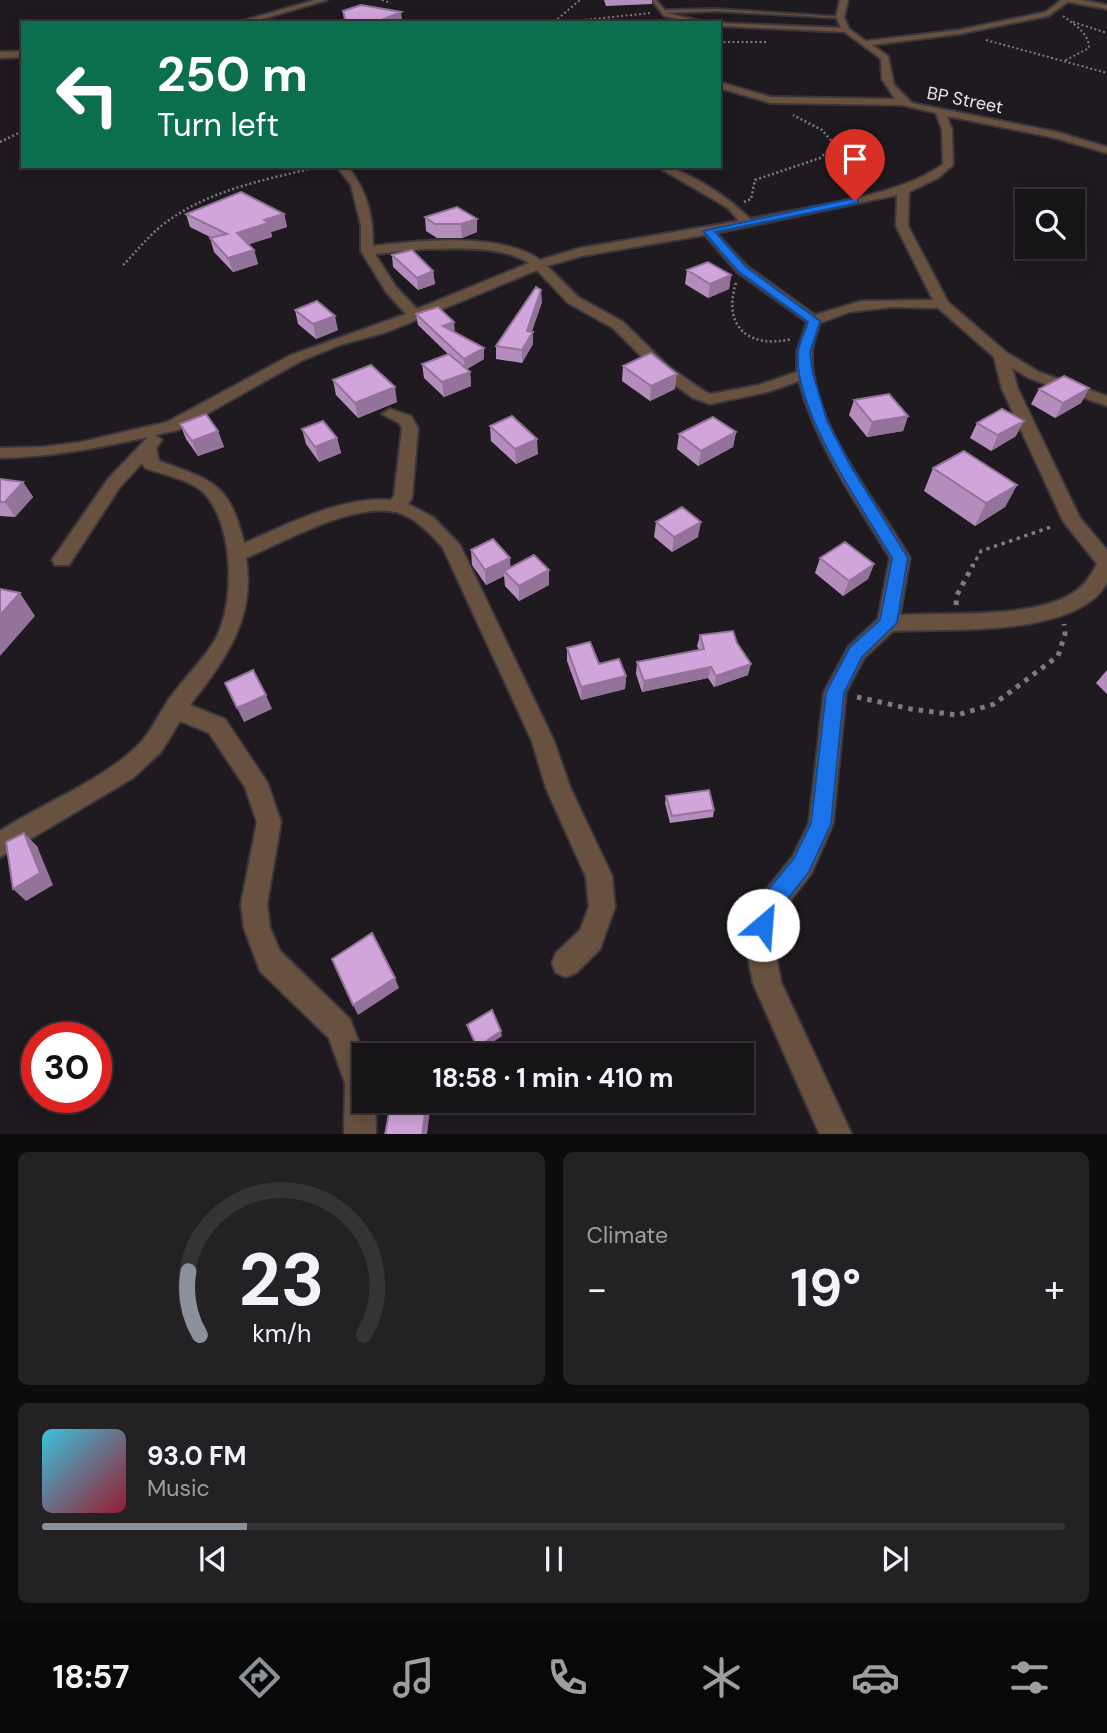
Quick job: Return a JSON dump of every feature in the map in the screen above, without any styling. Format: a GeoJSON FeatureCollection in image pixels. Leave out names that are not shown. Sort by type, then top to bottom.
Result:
{"type":"FeatureCollection","features":[{"type":"Feature","properties":{"kind":"street"},"geometry":{"type":"LineString","coordinates":[[247,21],[323,0]]}},
{"type":"Feature","properties":{"kind":"street"},"geometry":{"type":"LineString","coordinates":[[844,0],[840,17],[846,30]]}},
{"type":"Feature","properties":{"kind":"street"},"geometry":{"type":"LineString","coordinates":[[866,43],[949,34],[1054,12],[1068,0],[1107,7]]}},
{"type":"Feature","properties":{"kind":"street"},"geometry":{"type":"LineString","coordinates":[[1091,3],[1099,0]]}},
{"type":"Feature","properties":{"kind":"street"},"geometry":{"type":"LineString","coordinates":[[301,7],[309,16]]}},
{"type":"Feature","properties":{"kind":"street","name":"BP Street"},"geometry":{"type":"LineString","coordinates":[[846,30],[885,58],[883,75],[904,102],[941,113],[1034,130],[1107,150]]}},
{"type":"Feature","properties":{"kind":"street"},"geometry":{"type":"LineString","coordinates":[[0,55],[21,54]]}},
{"type":"Feature","properties":{"kind":"street"},"geometry":{"type":"LineString","coordinates":[[721,86],[771,100],[904,102]]}},
{"type":"Feature","properties":{"kind":"street"},"geometry":{"type":"LineString","coordinates":[[62,560],[114,483],[147,446],[172,426],[279,366],[335,342],[382,329],[539,264],[580,252],[708,231],[903,190],[934,176],[948,165],[947,130],[941,113]]}},
{"type":"Feature","properties":{"kind":"street"},"geometry":{"type":"LineString","coordinates":[[343,168],[356,184],[367,225],[367,251],[391,289],[415,315]]}},
{"type":"Feature","properties":{"kind":"street"},"geometry":{"type":"LineString","coordinates":[[666,168],[732,206],[747,222]]}},
{"type":"Feature","properties":{"kind":"street"},"geometry":{"type":"LineString","coordinates":[[903,190],[902,226],[942,304],[1001,355],[1034,375],[1107,401]]}},
{"type":"Feature","properties":{"kind":"street"},"geometry":{"type":"LineString","coordinates":[[708,231],[742,269],[814,321]]}},
{"type":"Feature","properties":{"kind":"street"},"geometry":{"type":"LineString","coordinates":[[367,251],[441,247],[492,248],[527,256],[539,264],[571,298],[615,322],[662,368],[702,397],[710,399],[762,389],[806,374]]}},
{"type":"Feature","properties":{"kind":"street"},"geometry":{"type":"LineString","coordinates":[[837,1134],[811,1084],[767,983],[759,942],[767,909],[802,865],[821,824],[835,692],[856,652],[888,623],[900,558],[843,465],[821,421],[806,374],[804,353],[814,321],[836,310],[864,303],[942,304]]}},
{"type":"Feature","properties":{"kind":"street"},"geometry":{"type":"LineString","coordinates":[[888,623],[996,621],[1041,615],[1082,597],[1103,574],[1107,563],[1072,521],[1010,389],[1001,355]]}},
{"type":"Feature","properties":{"kind":"street"},"geometry":{"type":"LineString","coordinates":[[390,414],[405,420],[410,428],[403,498],[395,506]]}},
{"type":"Feature","properties":{"kind":"street"},"geometry":{"type":"LineString","coordinates":[[0,453],[43,452],[81,447],[172,426]]}},
{"type":"Feature","properties":{"kind":"street"},"geometry":{"type":"LineString","coordinates":[[0,845],[101,787],[140,759],[162,737],[175,709],[225,641],[236,613],[237,554],[229,521],[209,487],[151,464],[147,446]]}},
{"type":"Feature","properties":{"kind":"street"},"geometry":{"type":"LineString","coordinates":[[237,554],[340,513],[369,505],[395,506],[435,526],[450,545],[543,741],[558,788],[598,876],[602,907],[590,939],[566,963]]}},
{"type":"Feature","properties":{"kind":"street"},"geometry":{"type":"LineString","coordinates":[[175,709],[217,726],[255,782],[269,822],[254,904],[257,928],[271,961],[340,1028],[360,1083],[360,1134]]}},
{"type":"Feature","properties":{"kind":"lane"},"geometry":{"type":"LineString","coordinates":[[654,0],[662,11],[675,18],[694,21]]}},
{"type":"Feature","properties":{"kind":"lane"},"geometry":{"type":"LineString","coordinates":[[662,11],[716,10],[840,17]]}},
{"type":"Feature","properties":{"kind":"lane"},"geometry":{"type":"LineString","coordinates":[[721,24],[846,30]]}},
{"type":"Feature","properties":{"kind":"path"},"geometry":{"type":"LineString","coordinates":[[382,0],[391,3]]}},
{"type":"Feature","properties":{"kind":"path"},"geometry":{"type":"LineString","coordinates":[[555,21],[580,0]]}},
{"type":"Feature","properties":{"kind":"path"},"geometry":{"type":"LineString","coordinates":[[571,21],[662,11]]}},
{"type":"Feature","properties":{"kind":"path"},"geometry":{"type":"LineString","coordinates":[[1054,12],[1080,29],[1089,43],[1089,48],[1063,61]]}},
{"type":"Feature","properties":{"kind":"path"},"geometry":{"type":"LineString","coordinates":[[1069,21],[1107,33]]}},
{"type":"Feature","properties":{"kind":"path"},"geometry":{"type":"LineString","coordinates":[[949,34],[1016,47],[1107,72]]}},
{"type":"Feature","properties":{"kind":"path"},"geometry":{"type":"LineString","coordinates":[[732,206],[751,199],[755,180],[821,158],[831,152],[835,145],[814,123],[776,109],[769,105],[771,100]]}},
{"type":"Feature","properties":{"kind":"path"},"geometry":{"type":"LineString","coordinates":[[0,142],[21,132]]}},
{"type":"Feature","properties":{"kind":"path"},"geometry":{"type":"LineString","coordinates":[[123,265],[165,223],[194,205],[239,187],[314,168]]}},
{"type":"Feature","properties":{"kind":"path"},"geometry":{"type":"LineString","coordinates":[[742,269],[730,304],[740,332],[748,337],[775,343],[800,336],[814,321]]}},
{"type":"Feature","properties":{"kind":"path"},"geometry":{"type":"LineString","coordinates":[[956,620],[957,595],[981,551],[1019,536],[1072,521]]}},
{"type":"Feature","properties":{"kind":"path"},"geometry":{"type":"LineString","coordinates":[[835,692],[911,709],[957,715],[994,704],[1058,656],[1065,634],[1063,607]]}},
{"type":"Feature","properties":{"kind":"building"},"geometry":{"type":"Polygon","coordinates":[[[361,5],[401,12],[379,21],[346,21],[343,11],[361,5]]]}},
{"type":"Feature","properties":{"kind":"building"},"geometry":{"type":"Polygon","coordinates":[[[241,192],[284,214],[264,220],[268,223],[237,233],[254,250],[228,258],[210,238],[227,234],[186,214],[241,192]]]}},
{"type":"Feature","properties":{"kind":"building"},"geometry":{"type":"Polygon","coordinates":[[[457,207],[477,219],[461,224],[435,224],[425,217],[457,207]]]}},
{"type":"Feature","properties":{"kind":"building"},"geometry":{"type":"Polygon","coordinates":[[[412,250],[433,271],[417,278],[392,255],[412,250]]]}},
{"type":"Feature","properties":{"kind":"building"},"geometry":{"type":"Polygon","coordinates":[[[708,262],[731,275],[710,284],[687,270],[708,262]]]}},
{"type":"Feature","properties":{"kind":"building"},"geometry":{"type":"Polygon","coordinates":[[[536,287],[541,290],[527,331],[533,332],[522,350],[496,346],[536,287]]]}},
{"type":"Feature","properties":{"kind":"building"},"geometry":{"type":"Polygon","coordinates":[[[317,301],[335,316],[313,324],[295,310],[317,301]]]}},
{"type":"Feature","properties":{"kind":"building"},"geometry":{"type":"Polygon","coordinates":[[[438,307],[454,322],[443,326],[484,348],[464,359],[416,314],[438,307]]]}},
{"type":"Feature","properties":{"kind":"building"},"geometry":{"type":"Polygon","coordinates":[[[651,353],[677,374],[651,386],[623,366],[651,353]]]}},
{"type":"Feature","properties":{"kind":"building"},"geometry":{"type":"Polygon","coordinates":[[[449,354],[470,372],[442,382],[422,364],[449,354]]]}},
{"type":"Feature","properties":{"kind":"building"},"geometry":{"type":"Polygon","coordinates":[[[371,365],[395,387],[355,403],[333,380],[371,365]]]}},
{"type":"Feature","properties":{"kind":"building"},"geometry":{"type":"Polygon","coordinates":[[[1064,376],[1089,388],[1063,403],[1039,389],[1064,376]]]}},
{"type":"Feature","properties":{"kind":"building"},"geometry":{"type":"Polygon","coordinates":[[[889,394],[908,416],[872,422],[854,400],[889,394]]]}},
{"type":"Feature","properties":{"kind":"building"},"geometry":{"type":"Polygon","coordinates":[[[1002,409],[1024,421],[998,435],[977,423],[1002,409]]]}},
{"type":"Feature","properties":{"kind":"building"},"geometry":{"type":"Polygon","coordinates":[[[206,414],[218,431],[192,441],[180,424],[206,414]]]}},
{"type":"Feature","properties":{"kind":"building"},"geometry":{"type":"Polygon","coordinates":[[[512,416],[537,439],[515,449],[490,426],[512,416]]]}},
{"type":"Feature","properties":{"kind":"building"},"geometry":{"type":"Polygon","coordinates":[[[713,417],[736,432],[701,451],[679,434],[713,417]]]}},
{"type":"Feature","properties":{"kind":"building"},"geometry":{"type":"Polygon","coordinates":[[[323,421],[337,438],[315,447],[302,429],[323,421]]]}},
{"type":"Feature","properties":{"kind":"building"},"geometry":{"type":"Polygon","coordinates":[[[964,451],[1017,485],[986,503],[933,468],[964,451]]]}},
{"type":"Feature","properties":{"kind":"building"},"geometry":{"type":"Polygon","coordinates":[[[0,479],[23,482],[5,502],[0,502],[0,479]]]}},
{"type":"Feature","properties":{"kind":"building"},"geometry":{"type":"Polygon","coordinates":[[[682,507],[701,522],[674,537],[656,522],[682,507]]]}},
{"type":"Feature","properties":{"kind":"building"},"geometry":{"type":"Polygon","coordinates":[[[493,539],[510,558],[485,570],[471,550],[493,539]]]}},
{"type":"Feature","properties":{"kind":"building"},"geometry":{"type":"Polygon","coordinates":[[[845,542],[874,564],[849,581],[820,558],[845,542]]]}},
{"type":"Feature","properties":{"kind":"building"},"geometry":{"type":"Polygon","coordinates":[[[534,555],[549,570],[519,586],[504,571],[534,555]]]}},
{"type":"Feature","properties":{"kind":"building"},"geometry":{"type":"Polygon","coordinates":[[[0,589],[20,593],[0,615],[0,589]]]}},
{"type":"Feature","properties":{"kind":"building"},"geometry":{"type":"Polygon","coordinates":[[[733,631],[737,643],[751,664],[716,676],[711,667],[644,681],[637,662],[704,649],[700,635],[733,631]]]}},
{"type":"Feature","properties":{"kind":"building"},"geometry":{"type":"Polygon","coordinates":[[[590,642],[599,664],[619,659],[626,676],[581,687],[567,648],[590,642]]]}},
{"type":"Feature","properties":{"kind":"building"},"geometry":{"type":"Polygon","coordinates":[[[253,670],[266,695],[237,708],[225,683],[253,670]]]}},
{"type":"Feature","properties":{"kind":"building"},"geometry":{"type":"Polygon","coordinates":[[[709,790],[714,810],[672,816],[666,796],[709,790]]]}},
{"type":"Feature","properties":{"kind":"building"},"geometry":{"type":"Polygon","coordinates":[[[24,833],[40,873],[13,889],[6,842],[24,833]]]}},
{"type":"Feature","properties":{"kind":"building"},"geometry":{"type":"Polygon","coordinates":[[[372,933],[395,978],[353,1005],[332,959],[372,933]]]}},
{"type":"Feature","properties":{"kind":"building"},"geometry":{"type":"Polygon","coordinates":[[[492,1010],[501,1031],[483,1043],[475,1043],[467,1025],[492,1010]]]}},
{"type":"Feature","properties":{"kind":"building"},"geometry":{"type":"Polygon","coordinates":[[[389,1113],[425,1113],[422,1134],[385,1134],[389,1113]]]}},
{"type":"Feature","properties":{"kind":"route"},"geometry":{"type":"LineString","coordinates":[[763,925],[767,909],[802,865],[821,824],[835,692],[856,652],[888,623],[900,558],[843,465],[821,421],[806,374],[804,353],[814,321],[742,269],[708,231],[855,201]]}}]}
